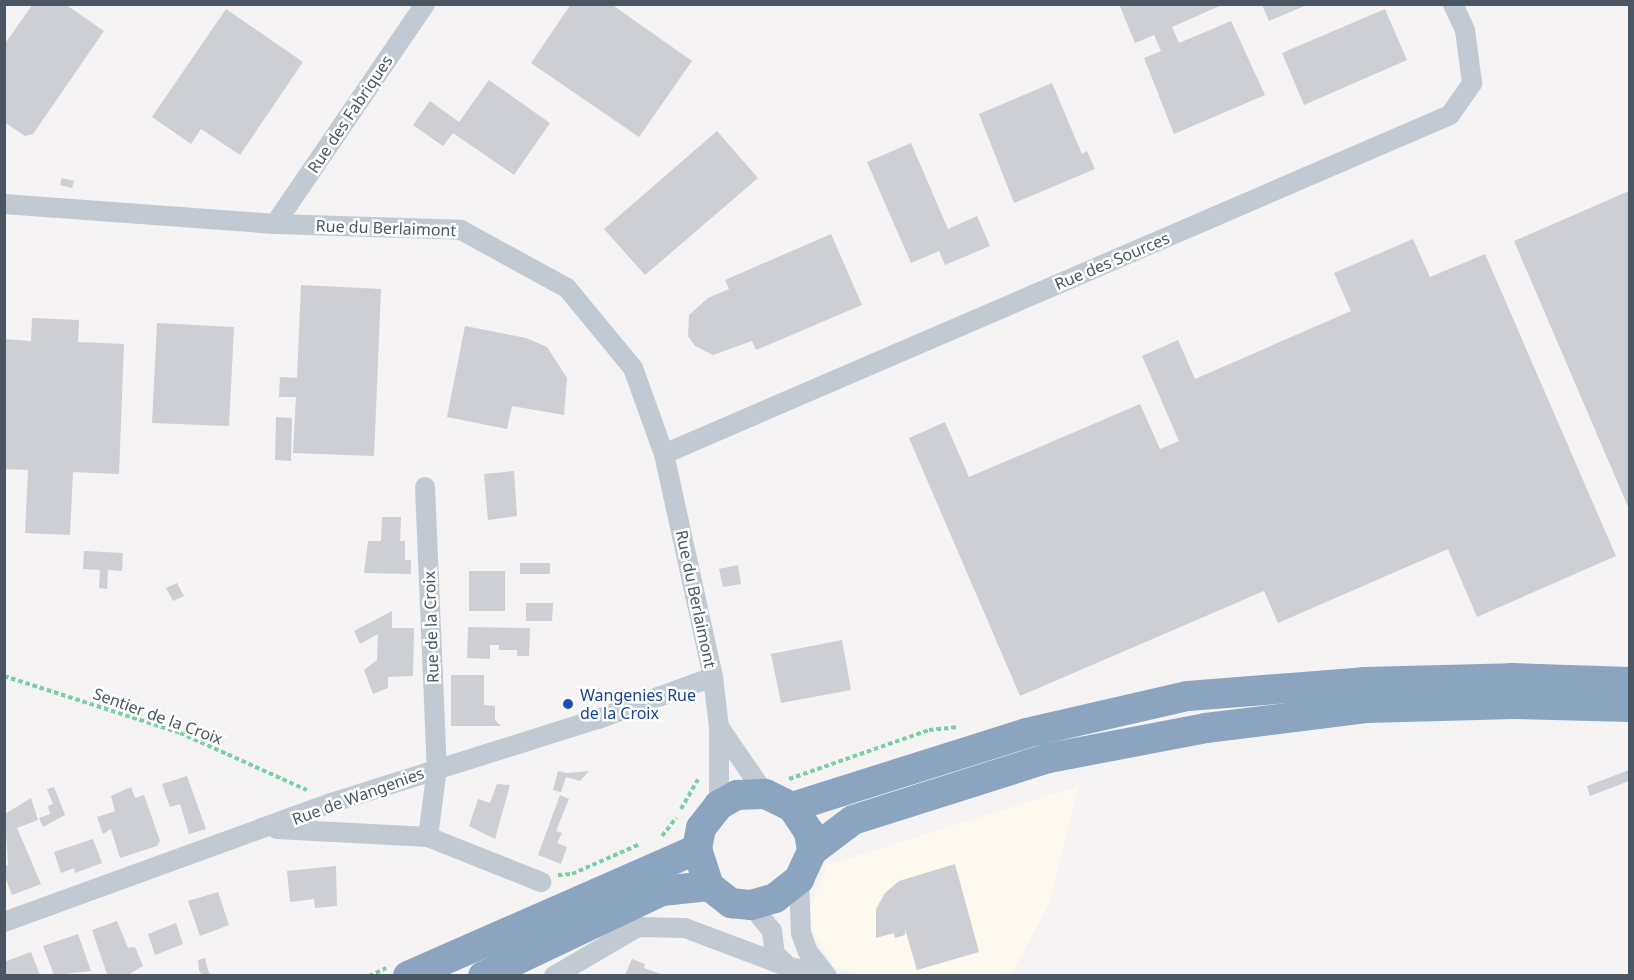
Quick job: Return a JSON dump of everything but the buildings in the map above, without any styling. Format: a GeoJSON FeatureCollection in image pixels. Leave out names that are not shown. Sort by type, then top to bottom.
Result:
{"type":"FeatureCollection","features":[{"type":"Feature","properties":{"kind":"highway"},"geometry":{"type":"LineString","coordinates":[[792,807],[1026,733],[1188,696],[1387,681],[1512,678],[1629,682]]}},
{"type":"Feature","properties":{"kind":"highway"},"geometry":{"type":"LineString","coordinates":[[812,851],[809,832],[792,807],[765,794],[737,795],[719,805],[701,828],[697,849],[709,886],[731,903],[751,905],[775,897],[799,879],[812,851],[853,820],[1049,758],[1206,728],[1366,708],[1515,704],[1629,707]]}},
{"type":"Feature","properties":{"kind":"highway"},"geometry":{"type":"LineString","coordinates":[[408,975],[697,849]]}},
{"type":"Feature","properties":{"kind":"highway"},"geometry":{"type":"LineString","coordinates":[[483,975],[662,891],[709,886]]}},
{"type":"Feature","properties":{"kind":"street","name":"Rue des Fabriques"},"geometry":{"type":"LineString","coordinates":[[275,224],[424,4]]}},
{"type":"Feature","properties":{"kind":"street","name":"Rue des Sources"},"geometry":{"type":"LineString","coordinates":[[664,454],[1450,115],[1472,83],[1465,30],[1453,4]]}},
{"type":"Feature","properties":{"kind":"street","name":"Rue du Berlaimont"},"geometry":{"type":"LineString","coordinates":[[4,204],[275,224],[461,230],[567,288],[633,368],[664,454],[713,677],[719,728],[719,805]]}},
{"type":"Feature","properties":{"kind":"street","name":"Rue de la Croix"},"geometry":{"type":"LineString","coordinates":[[425,487],[437,768],[428,837]]}},
{"type":"Feature","properties":{"kind":"street","name":"Rue de Wangenies"},"geometry":{"type":"LineString","coordinates":[[4,922],[268,829],[331,803],[598,719],[713,677]]}},
{"type":"Feature","properties":{"kind":"street","name":"Rue du Berlaimont"},"geometry":{"type":"LineString","coordinates":[[719,728],[765,794]]}},
{"type":"Feature","properties":{"kind":"street"},"geometry":{"type":"LineString","coordinates":[[268,829],[428,837],[541,882]]}},
{"type":"Feature","properties":{"kind":"street"},"geometry":{"type":"LineString","coordinates":[[554,975],[638,927],[685,928],[794,971],[822,970],[801,933],[799,879]]}},
{"type":"Feature","properties":{"kind":"street"},"geometry":{"type":"LineString","coordinates":[[751,905],[772,931],[775,954],[794,971]]}},
{"type":"Feature","properties":{"kind":"path","name":"Sentier de la Croix"},"geometry":{"type":"LineString","coordinates":[[4,676],[180,733],[331,803]]}},
{"type":"Feature","properties":{"kind":"path"},"geometry":{"type":"LineString","coordinates":[[541,882],[565,872],[572,874],[640,844]]}},
{"type":"Feature","properties":{"kind":"shaded area"},"geometry":{"type":"Polygon","coordinates":[[[1079,786],[1050,902],[1011,975],[857,975],[834,967],[806,918],[827,865],[1079,786]]]}},
{"type":"Feature","properties":{"kind":"place","name":"Wangenies Rue de la Croix"},"geometry":{"type":"Point","coordinates":[568,704]}}]}
